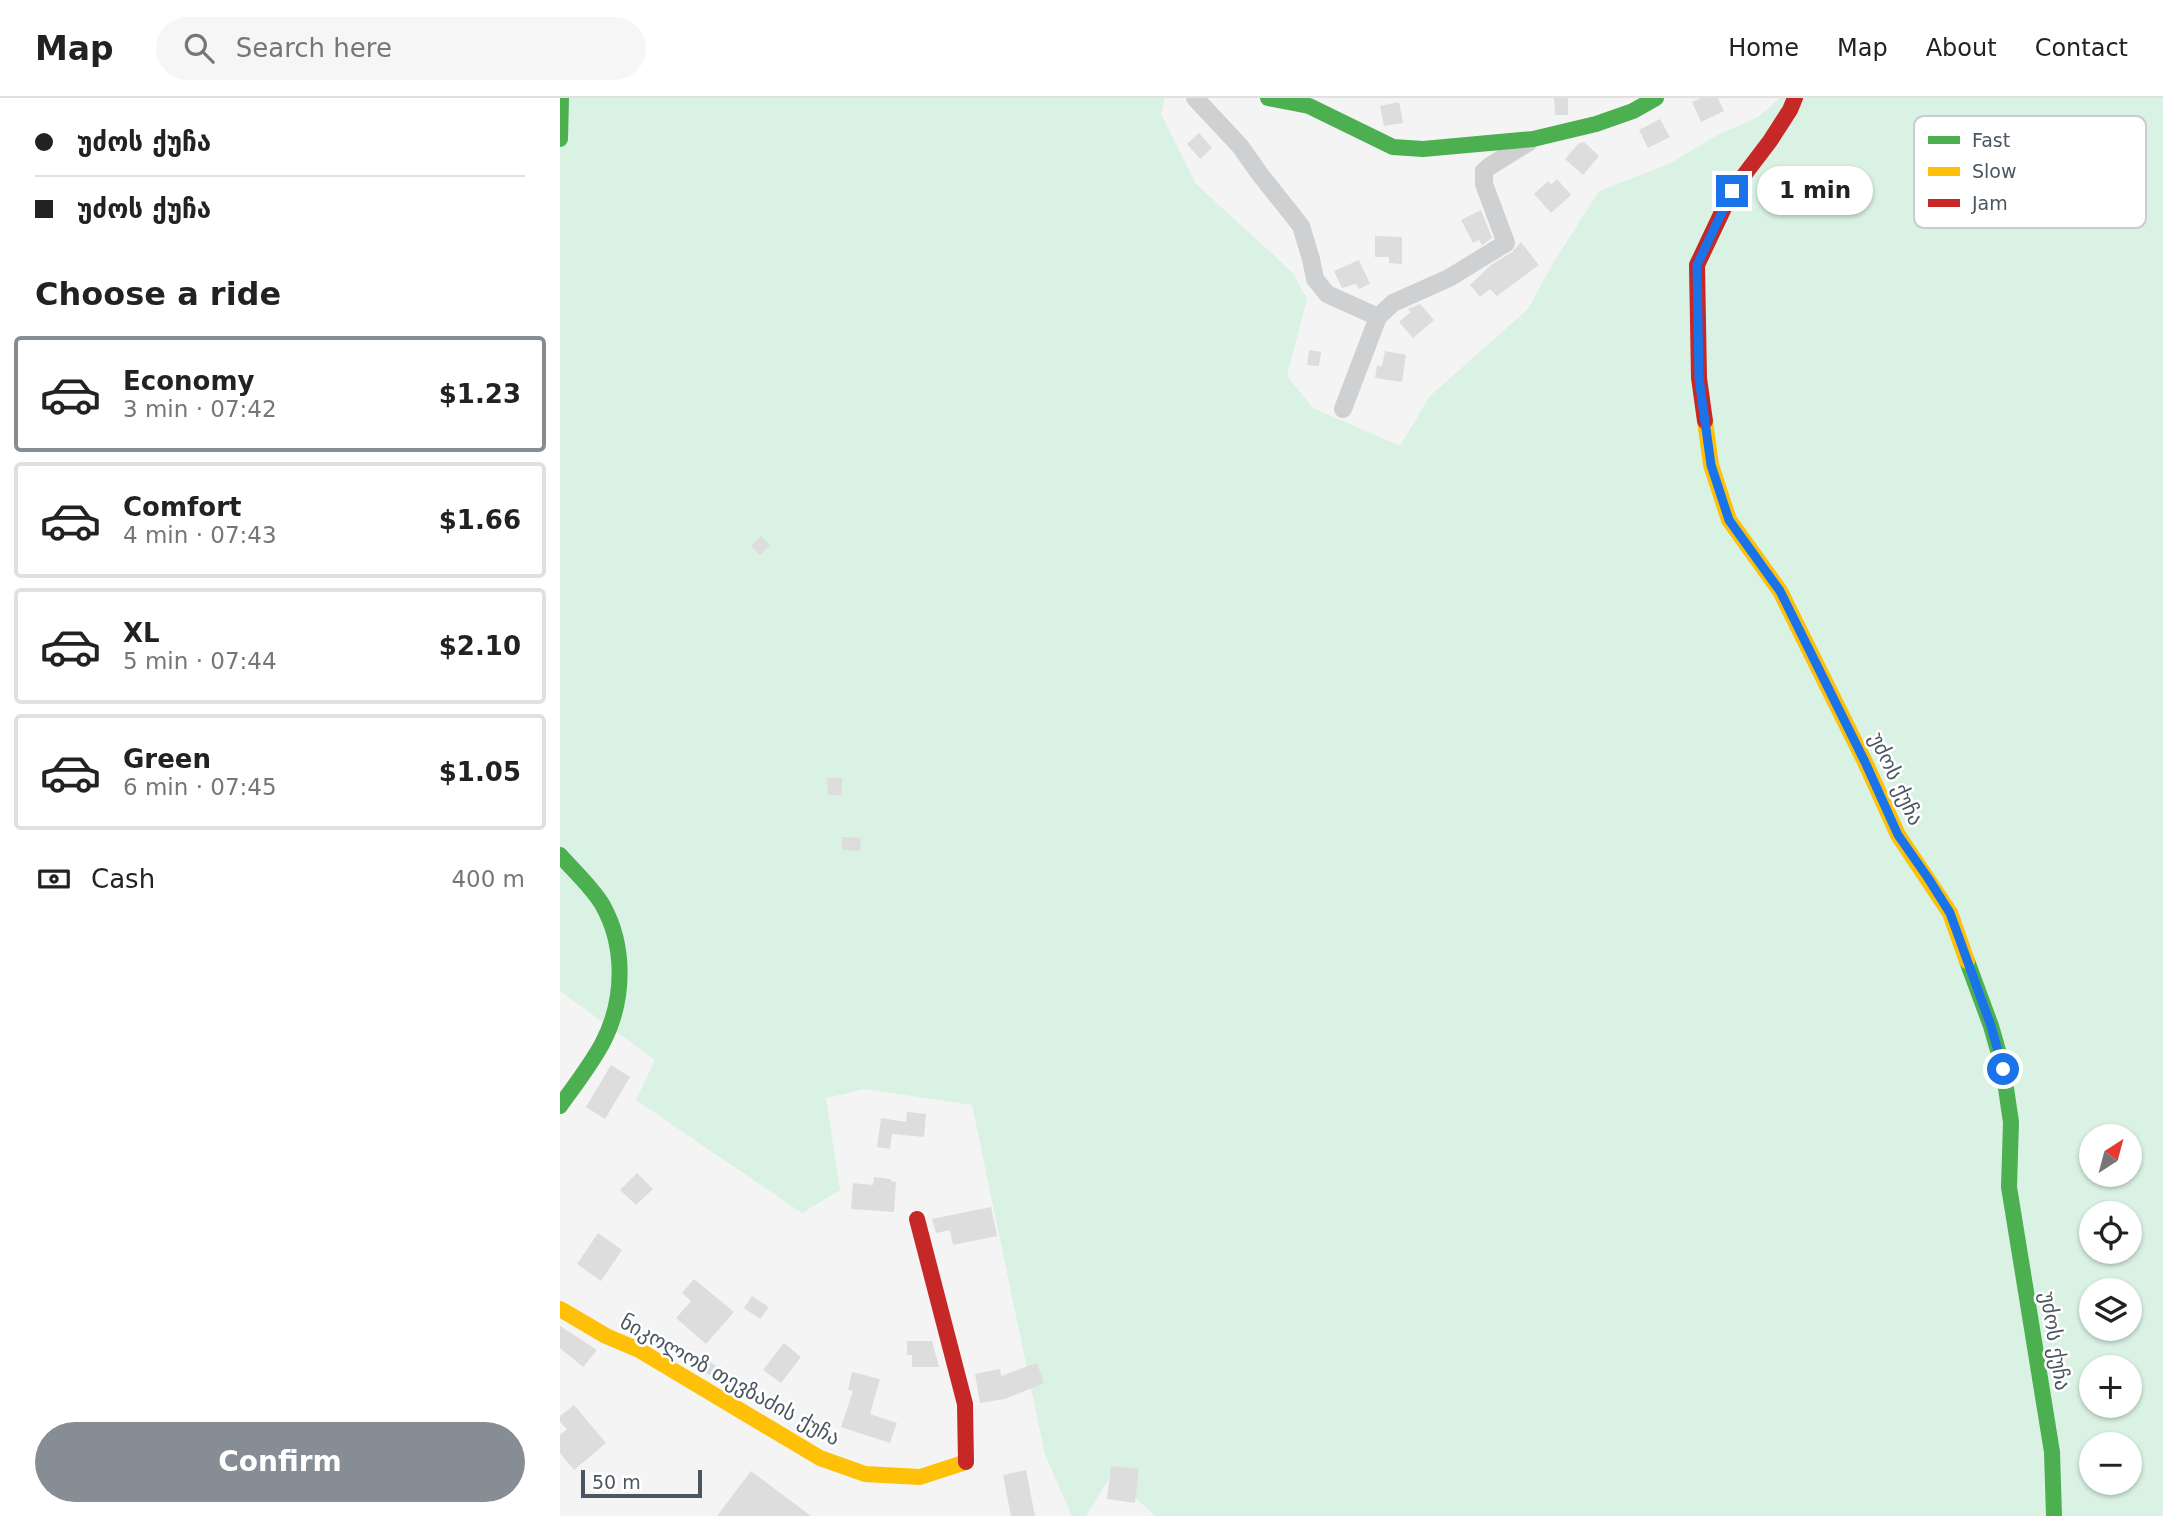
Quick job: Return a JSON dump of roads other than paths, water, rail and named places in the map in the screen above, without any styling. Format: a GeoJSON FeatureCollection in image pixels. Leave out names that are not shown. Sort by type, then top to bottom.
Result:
{"type":"FeatureCollection","features":[{"type":"Feature","properties":{"kind":"street"},"geometry":{"type":"LineString","coordinates":[[560,139],[561,98]]}},
{"type":"Feature","properties":{"kind":"street"},"geometry":{"type":"LineString","coordinates":[[1195,98],[1240,146],[1301,226],[1315,279],[1326,294],[1378,317]]}},
{"type":"Feature","properties":{"kind":"street"},"geometry":{"type":"LineString","coordinates":[[1268,98],[1309,106],[1393,147],[1423,149],[1534,139],[1596,124],[1633,111],[1656,98]]}},
{"type":"Feature","properties":{"kind":"street","name":"უძოს ქუჩა"},"geometry":{"type":"LineString","coordinates":[[1794,98],[1790,110],[1770,141],[1732,191],[1697,265],[1699,378],[1711,465],[1729,520],[1780,591],[1898,835],[1950,913],[1991,1026],[2003,1069],[2011,1122],[2009,1187],[2052,1452],[2054,1516]]}},
{"type":"Feature","properties":{"kind":"street"},"geometry":{"type":"LineString","coordinates":[[1343,409],[1378,317],[1393,303],[1449,278],[1506,243],[1484,184],[1484,171],[1534,139]]}},
{"type":"Feature","properties":{"kind":"street"},"geometry":{"type":"LineString","coordinates":[[560,855],[601,905],[614,933],[620,965],[620,989],[607,1033],[595,1057],[560,1106]]}},
{"type":"Feature","properties":{"kind":"street","name":"ნიკოლოზ თევზაძის ქუჩა"},"geometry":{"type":"LineString","coordinates":[[560,1309],[606,1336],[639,1349],[820,1458],[865,1474],[920,1477],[967,1462],[965,1404],[917,1219]]}}]}
